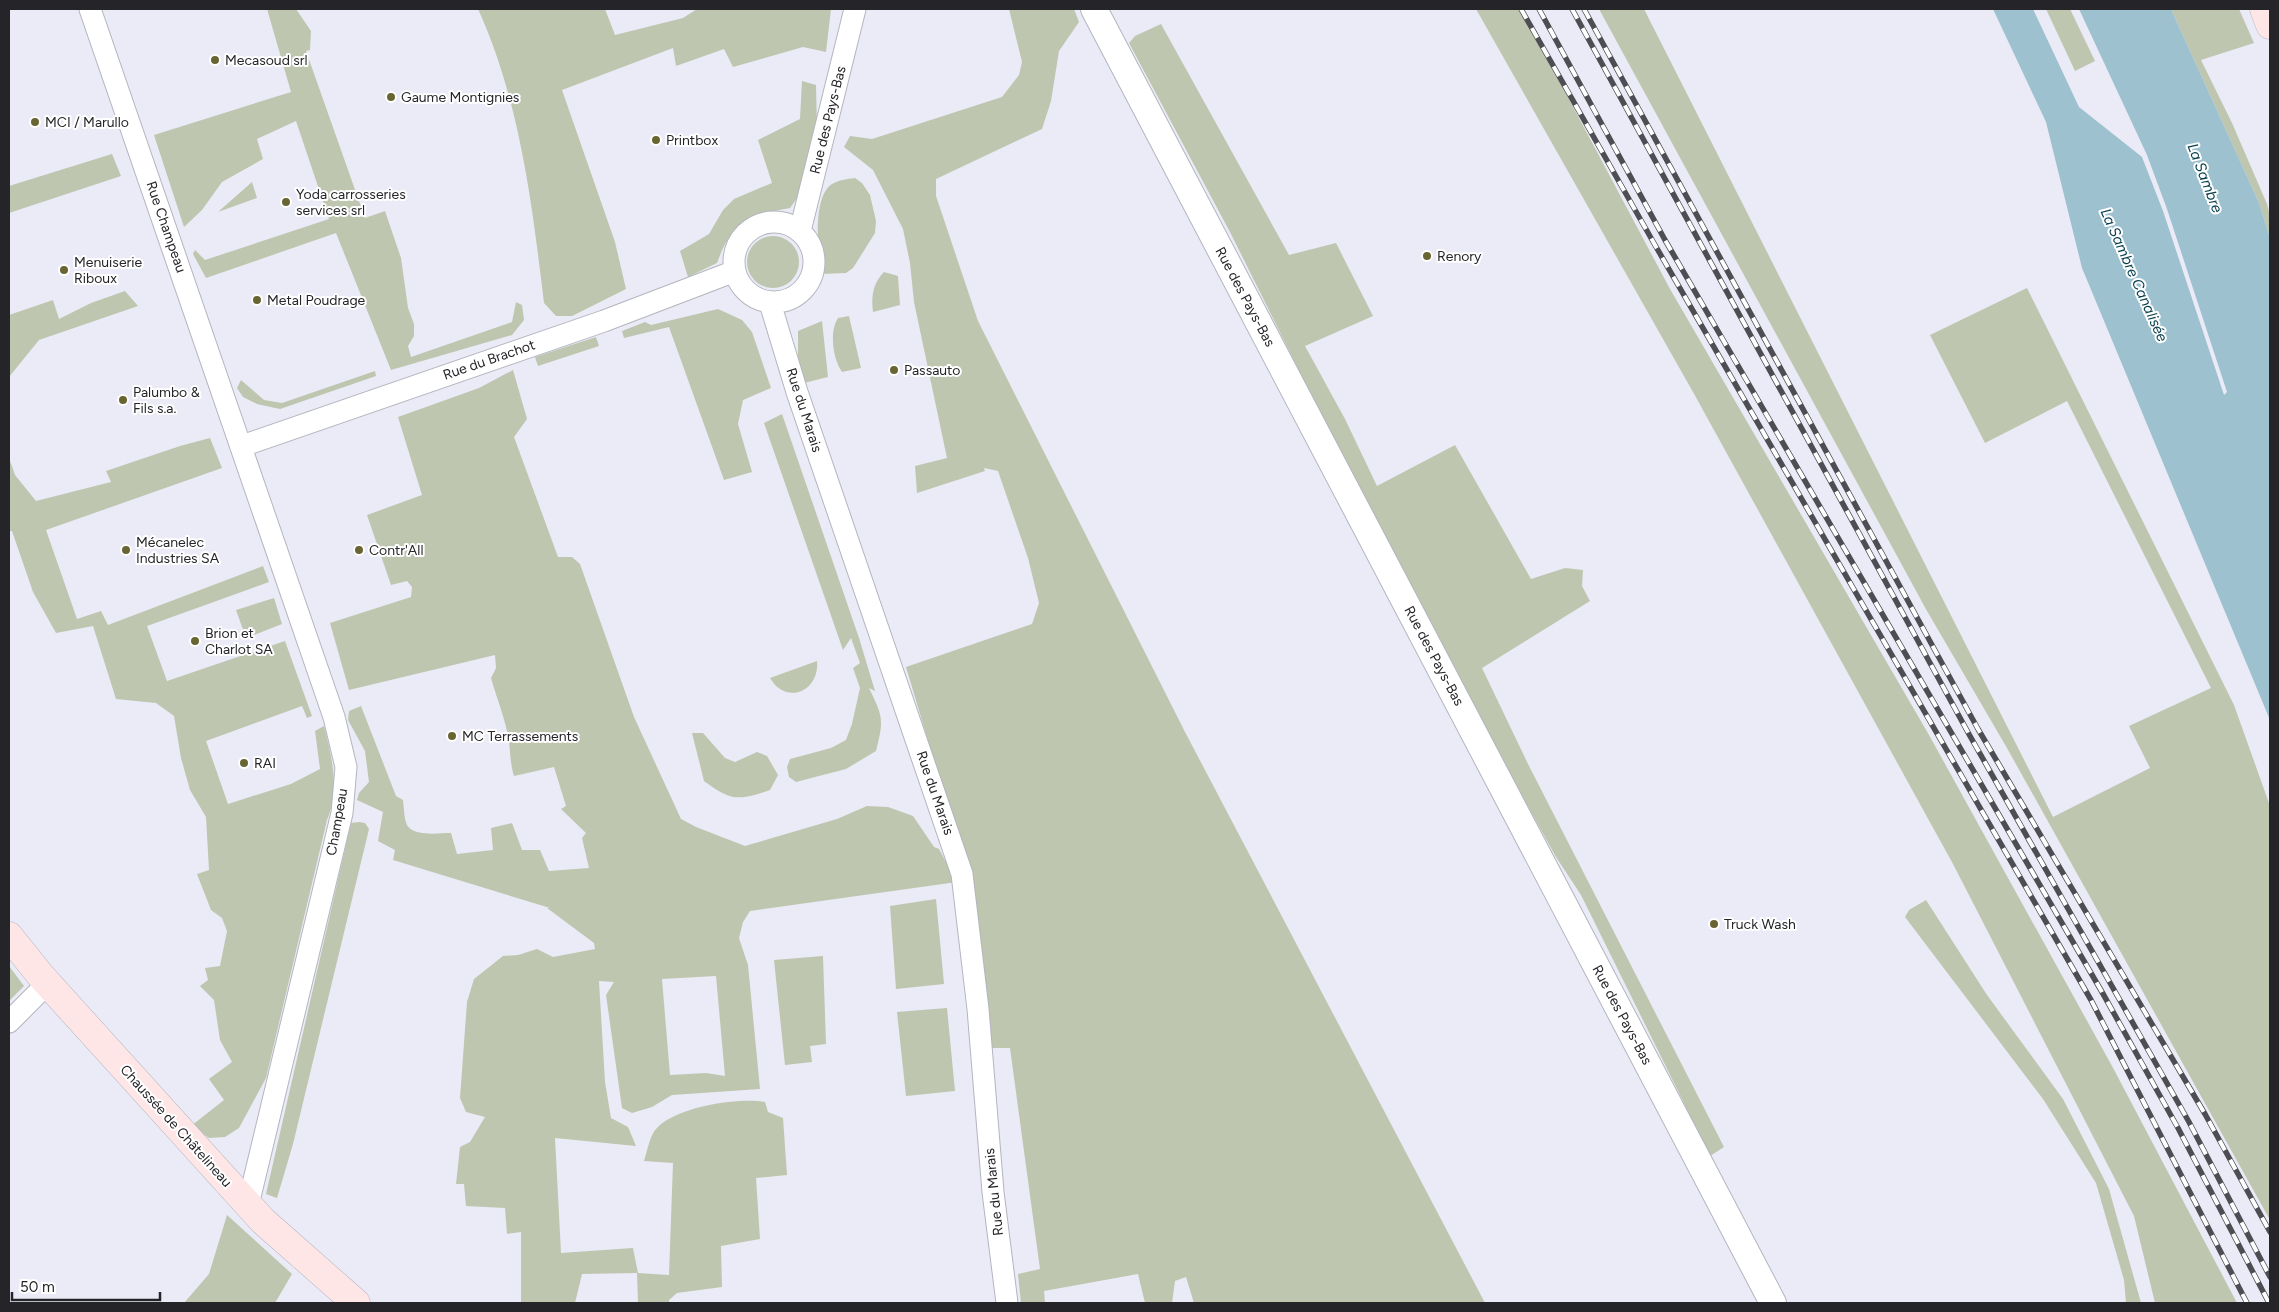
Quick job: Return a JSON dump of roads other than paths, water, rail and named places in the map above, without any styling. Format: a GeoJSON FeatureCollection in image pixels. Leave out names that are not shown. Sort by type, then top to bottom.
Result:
{"type":"FeatureCollection","features":[{"type":"Feature","properties":{"kind":"main road"},"geometry":{"type":"LineString","coordinates":[[2264,9],[2270,25]]}},
{"type":"Feature","properties":{"kind":"main road","name":"Chaussée de Châtelineau"},"geometry":{"type":"LineString","coordinates":[[9,936],[48,983],[263,1221],[356,1303]]}},
{"type":"Feature","properties":{"kind":"street","name":"Rue Champeau"},"geometry":{"type":"LineString","coordinates":[[90,9],[242,446]]}},
{"type":"Feature","properties":{"kind":"street","name":"Rue des Pays-Bas"},"geometry":{"type":"LineString","coordinates":[[800,231],[855,9]]}},
{"type":"Feature","properties":{"kind":"street","name":"Rue des Pays-Bas"},"geometry":{"type":"LineString","coordinates":[[1094,9],[1773,1303]]}},
{"type":"Feature","properties":{"kind":"street"},"geometry":{"type":"LineString","coordinates":[[775,221],[791,225],[800,231],[808,240],[813,251],[814,263],[812,275],[798,294],[787,300],[770,303],[754,297],[745,290],[735,271],[733,260],[736,249],[748,230],[758,224],[775,221]]}},
{"type":"Feature","properties":{"kind":"street","name":"Rue du Brachot"},"geometry":{"type":"LineString","coordinates":[[242,446],[604,321],[735,271]]}},
{"type":"Feature","properties":{"kind":"street","name":"Rue du Marais"},"geometry":{"type":"LineString","coordinates":[[770,303],[796,392],[962,874],[978,1009],[993,1192],[1007,1303]]}},
{"type":"Feature","properties":{"kind":"street","name":"Champeau"},"geometry":{"type":"LineString","coordinates":[[242,446],[334,717],[346,767],[340,820],[248,1205]]}},
{"type":"Feature","properties":{"kind":"street"},"geometry":{"type":"LineString","coordinates":[[9,1022],[48,983]]}},
{"type":"Feature","properties":{"kind":"water"},"geometry":{"type":"Polygon","coordinates":[[[1993,9],[2033,9],[2079,107],[2142,157],[2163,211],[2224,395],[2227,392],[2167,209],[2147,155],[2079,9],[2171,9],[2259,203],[2270,238],[2270,720],[2082,268],[2046,122],[1993,9]]]}},
{"type":"Feature","properties":{"kind":"railway"},"geometry":{"type":"LineString","coordinates":[[1521,9],[1655,245],[2091,1000],[2247,1303]]}},
{"type":"Feature","properties":{"kind":"railway"},"geometry":{"type":"LineString","coordinates":[[1539,9],[1665,240],[2102,992],[2178,1128],[2269,1303]]}},
{"type":"Feature","properties":{"kind":"railway"},"geometry":{"type":"LineString","coordinates":[[1572,9],[1970,736],[2189,1122],[2270,1277]]}},
{"type":"Feature","properties":{"kind":"railway"},"geometry":{"type":"LineString","coordinates":[[1584,9],[1978,729],[2205,1114],[2270,1232]]}},
{"type":"Feature","properties":{"kind":"place","name":"Mecasoud srl"},"geometry":{"type":"Point","coordinates":[215,60]}},
{"type":"Feature","properties":{"kind":"place","name":"Gaume Montignies"},"geometry":{"type":"Point","coordinates":[391,97]}},
{"type":"Feature","properties":{"kind":"place","name":"MCI / Marullo"},"geometry":{"type":"Point","coordinates":[35,122]}},
{"type":"Feature","properties":{"kind":"place","name":"Printbox"},"geometry":{"type":"Point","coordinates":[656,140]}},
{"type":"Feature","properties":{"kind":"place","name":"Yoda carrosseries services srl"},"geometry":{"type":"Point","coordinates":[286,202]}},
{"type":"Feature","properties":{"kind":"place","name":"Renory"},"geometry":{"type":"Point","coordinates":[1427,256]}},
{"type":"Feature","properties":{"kind":"place","name":"Menuiserie Riboux"},"geometry":{"type":"Point","coordinates":[64,270]}},
{"type":"Feature","properties":{"kind":"place","name":"Metal Poudrage"},"geometry":{"type":"Point","coordinates":[257,300]}},
{"type":"Feature","properties":{"kind":"place","name":"Passauto"},"geometry":{"type":"Point","coordinates":[894,370]}},
{"type":"Feature","properties":{"kind":"place","name":"Palumbo & Fils s.a."},"geometry":{"type":"Point","coordinates":[123,400]}},
{"type":"Feature","properties":{"kind":"place","name":"Mécanelec Industries SA"},"geometry":{"type":"Point","coordinates":[126,550]}},
{"type":"Feature","properties":{"kind":"place","name":"Contr'All"},"geometry":{"type":"Point","coordinates":[359,550]}},
{"type":"Feature","properties":{"kind":"place","name":"Brion et Charlot SA"},"geometry":{"type":"Point","coordinates":[195,641]}},
{"type":"Feature","properties":{"kind":"place","name":"MC Terrassements"},"geometry":{"type":"Point","coordinates":[452,736]}},
{"type":"Feature","properties":{"kind":"place","name":"RAI"},"geometry":{"type":"Point","coordinates":[244,763]}},
{"type":"Feature","properties":{"kind":"place","name":"Truck Wash"},"geometry":{"type":"Point","coordinates":[1714,924]}},
{"type":"Feature","properties":{"kind":"water label","name":"La Sambre"},"geometry":{"type":"Point","coordinates":[2205,178]}},
{"type":"Feature","properties":{"kind":"water label","name":"La Sambre Canalisée"},"geometry":{"type":"Point","coordinates":[2134,275]}}]}
